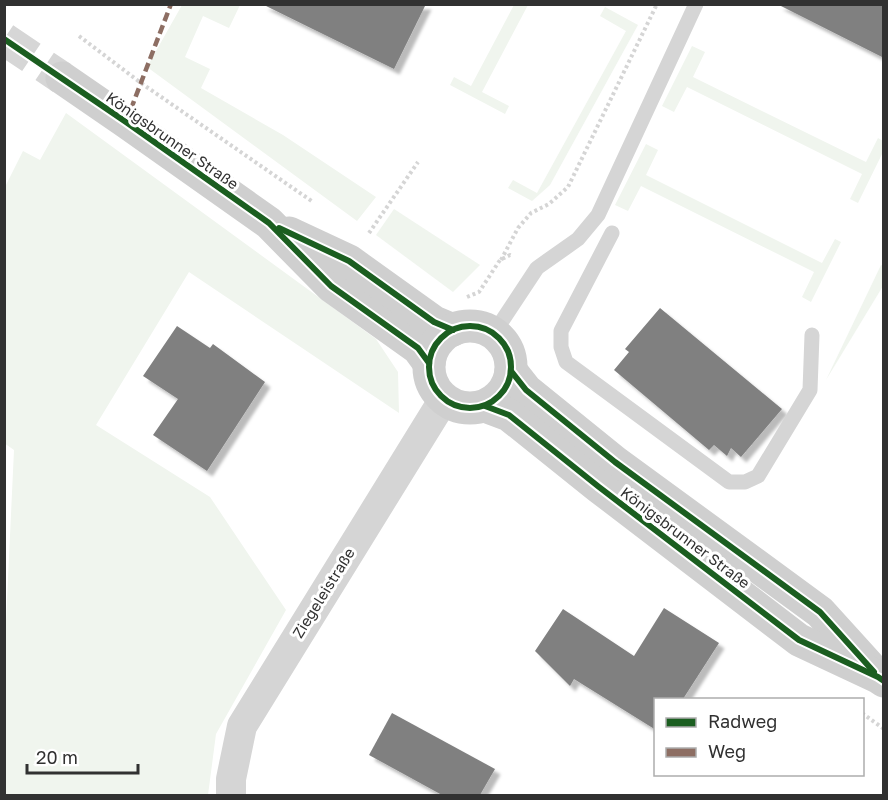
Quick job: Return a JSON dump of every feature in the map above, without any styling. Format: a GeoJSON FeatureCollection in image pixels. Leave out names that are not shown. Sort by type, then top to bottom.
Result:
{"type":"FeatureCollection","features":[{"type":"Feature","properties":{"kind":"street","name":"Königsbrunner Straße"},"geometry":{"type":"LineString","coordinates":[[62,78],[268,223],[331,286],[418,348],[429,363]]}},
{"type":"Feature","properties":{"kind":"street","name":"Königsbrunner Straße"},"geometry":{"type":"LineString","coordinates":[[268,223],[350,261],[434,322],[453,330]]}},
{"type":"Feature","properties":{"kind":"street"},"geometry":{"type":"LineString","coordinates":[[474,326],[494,333],[508,350],[511,360],[509,382],[504,392],[485,406],[475,409],[453,405],[437,392],[432,383],[429,363],[432,349],[441,338],[463,327],[474,326]]}},
{"type":"Feature","properties":{"kind":"street","name":"Königsbrunner Straße"},"geometry":{"type":"LineString","coordinates":[[511,371],[526,390],[615,462],[819,612],[881,679]]}},
{"type":"Feature","properties":{"kind":"street","name":"Ziegeleistraße"},"geometry":{"type":"LineString","coordinates":[[231,795],[231,779],[243,726],[444,399]]}},
{"type":"Feature","properties":{"kind":"street","name":"Königsbrunner Straße"},"geometry":{"type":"LineString","coordinates":[[485,406],[509,415],[598,487],[799,640],[881,679]]}},
{"type":"Feature","properties":{"kind":"lane"},"geometry":{"type":"LineString","coordinates":[[494,333],[537,268],[578,239],[598,215],[696,4]]}},
{"type":"Feature","properties":{"kind":"lane"},"geometry":{"type":"LineString","coordinates":[[612,233],[561,331],[561,347],[566,362],[729,482],[745,482],[758,476],[810,390],[813,334]]}},
{"type":"Feature","properties":{"kind":"path"},"geometry":{"type":"LineString","coordinates":[[500,260],[518,228],[531,213],[549,204],[568,187],[657,4]]}},
{"type":"Feature","properties":{"kind":"path"},"geometry":{"type":"LineString","coordinates":[[79,36],[141,83]]}},
{"type":"Feature","properties":{"kind":"path"},"geometry":{"type":"LineString","coordinates":[[366,239],[418,162]]}},
{"type":"Feature","properties":{"kind":"path"},"geometry":{"type":"LineString","coordinates":[[864,714],[884,729]]}},
{"type":"Feature","properties":{"kind":"shaded area"},"geometry":{"type":"Polygon","coordinates":[[[182,5],[240,5],[229,28],[203,16],[185,57],[210,69],[201,88],[283,135],[376,197],[357,221],[147,67],[182,5]]]}},
{"type":"Feature","properties":{"kind":"shaded area"},"geometry":{"type":"Polygon","coordinates":[[[514,5],[528,5],[482,92],[509,106],[505,114],[450,85],[454,77],[471,86],[514,5]]]}},
{"type":"Feature","properties":{"kind":"shaded area"},"geometry":{"type":"Polygon","coordinates":[[[605,7],[638,25],[550,185],[532,201],[508,188],[513,180],[537,193],[626,31],[600,16],[605,7]]]}},
{"type":"Feature","properties":{"kind":"shaded area"},"geometry":{"type":"Polygon","coordinates":[[[692,46],[705,52],[693,77],[866,162],[878,138],[883,141],[883,152],[858,203],[850,199],[862,174],[687,87],[674,112],[662,106],[692,46]]]}},
{"type":"Feature","properties":{"kind":"shaded area"},"geometry":{"type":"Polygon","coordinates":[[[66,113],[376,339],[398,372],[399,413],[189,272],[96,425],[210,497],[286,610],[216,734],[208,795],[5,795],[5,643],[14,450],[4,443],[5,187],[23,151],[40,160],[66,113]]]}},
{"type":"Feature","properties":{"kind":"shaded area"},"geometry":{"type":"Polygon","coordinates":[[[646,144],[658,150],[646,175],[822,263],[835,239],[841,242],[811,302],[802,297],[814,272],[641,186],[628,211],[615,205],[646,144]]]}},
{"type":"Feature","properties":{"kind":"shaded area"},"geometry":{"type":"Polygon","coordinates":[[[394,209],[480,265],[453,292],[376,235],[394,209]]]}},
{"type":"Feature","properties":{"kind":"shaded area"},"geometry":{"type":"Polygon","coordinates":[[[881,265],[883,266],[883,286],[826,380],[881,265]]]}},
{"type":"Feature","properties":{"kind":"building"},"geometry":{"type":"Polygon","coordinates":[[[262,4],[426,4],[394,69],[262,4]]]}},
{"type":"Feature","properties":{"kind":"building"},"geometry":{"type":"Polygon","coordinates":[[[777,4],[884,4],[884,58],[777,4]]]}},
{"type":"Feature","properties":{"kind":"building"},"geometry":{"type":"Polygon","coordinates":[[[660,308],[782,409],[741,457],[731,448],[727,456],[714,445],[709,450],[614,370],[629,352],[625,349],[660,308]]]}},
{"type":"Feature","properties":{"kind":"building"},"geometry":{"type":"Polygon","coordinates":[[[177,326],[210,348],[213,344],[265,382],[207,471],[153,435],[178,399],[143,376],[177,326]]]}},
{"type":"Feature","properties":{"kind":"building"},"geometry":{"type":"Polygon","coordinates":[[[664,608],[719,643],[684,698],[654,698],[654,729],[574,679],[570,686],[535,651],[563,609],[634,656],[664,608]]]}},
{"type":"Feature","properties":{"kind":"building"},"geometry":{"type":"Polygon","coordinates":[[[392,713],[495,769],[480,795],[442,795],[369,755],[392,713]]]}},
{"type":"Feature","properties":{"kind":"tunnel"},"geometry":{"type":"LineString","coordinates":[[4,39],[62,78]]}},
{"type":"Feature","properties":{"kind":"marked path"},"geometry":{"type":"LineString","coordinates":[[126,122],[171,4]]}},
{"type":"Feature","properties":{"kind":"cycle path"},"geometry":{"type":"LineString","coordinates":[[4,39],[269,223],[331,286],[418,348],[429,363]]}},
{"type":"Feature","properties":{"kind":"cycle path"},"geometry":{"type":"LineString","coordinates":[[279,228],[349,261],[434,322],[453,330]]}},
{"type":"Feature","properties":{"kind":"cycle path"},"geometry":{"type":"LineString","coordinates":[[470,326],[486,329],[499,338],[508,351],[511,367],[508,383],[499,396],[486,405],[470,408],[454,405],[441,396],[432,383],[429,367],[432,351],[441,338],[454,329],[470,326]]}},
{"type":"Feature","properties":{"kind":"cycle path"},"geometry":{"type":"LineString","coordinates":[[511,371],[526,390],[615,462],[820,612],[874,672]]}},
{"type":"Feature","properties":{"kind":"cycle path"},"geometry":{"type":"LineString","coordinates":[[485,406],[509,415],[799,640],[884,681]]}}]}
